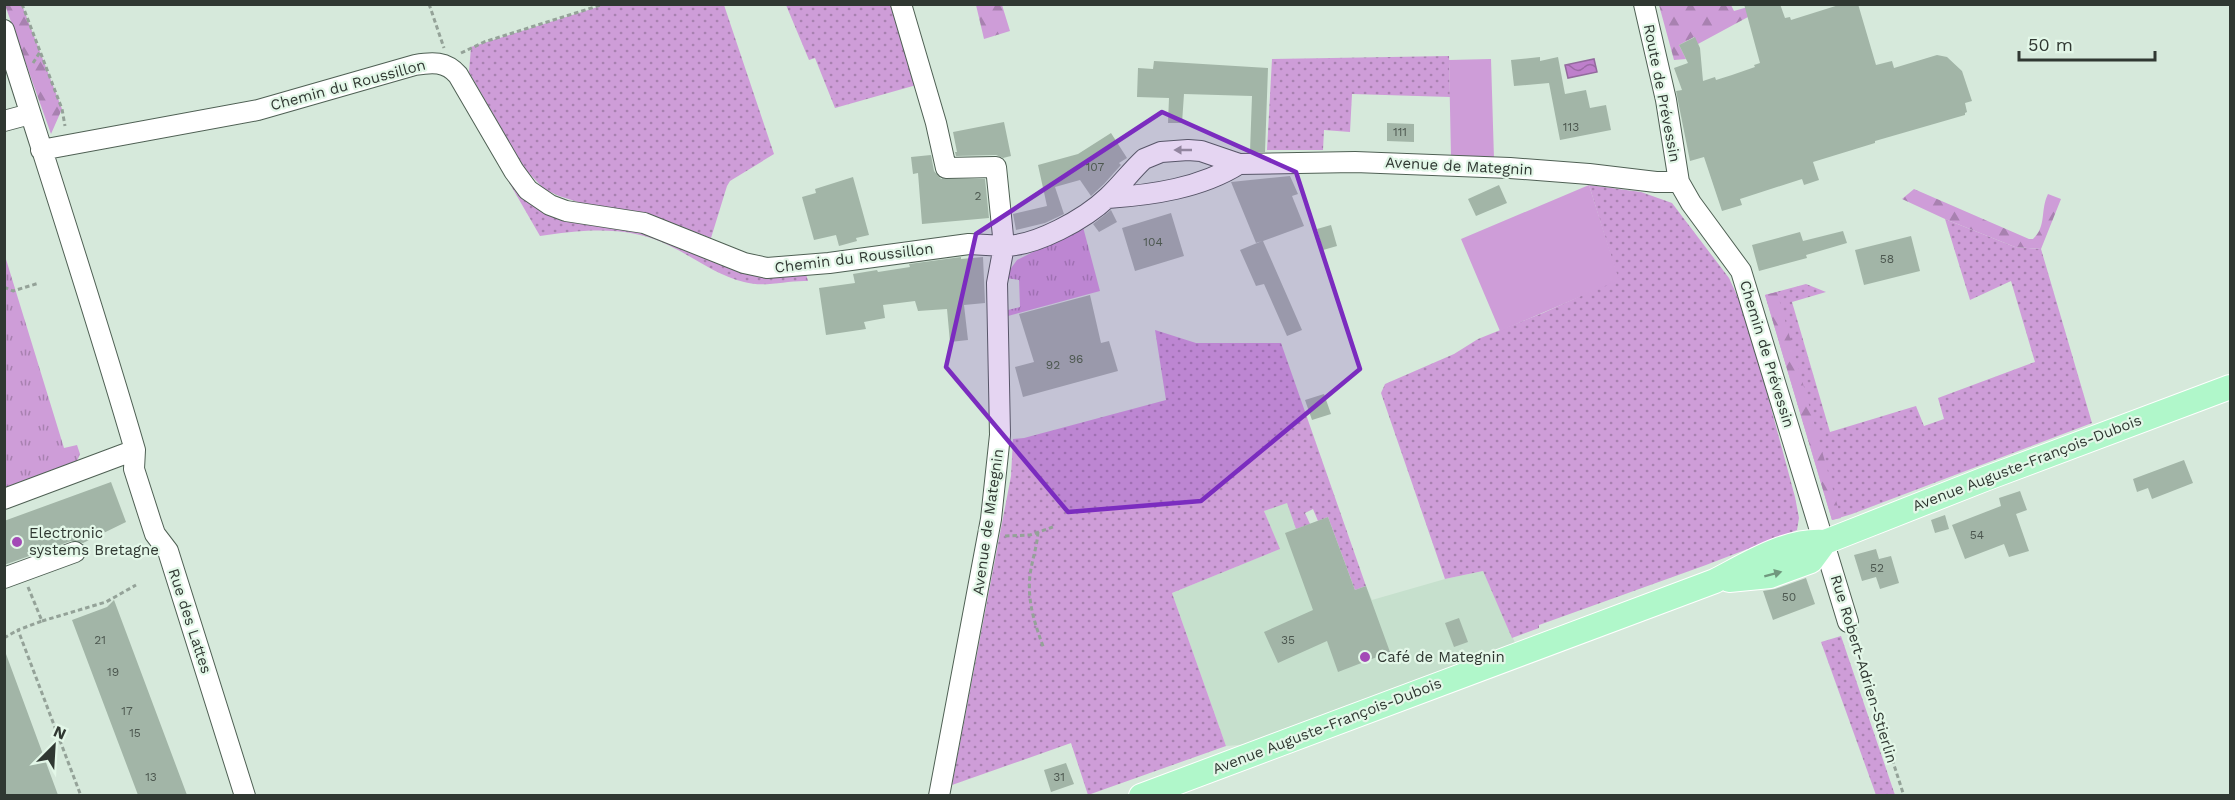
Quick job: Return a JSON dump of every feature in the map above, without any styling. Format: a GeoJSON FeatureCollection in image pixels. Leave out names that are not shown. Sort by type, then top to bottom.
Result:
{"type":"FeatureCollection","features":[{"type":"Feature","properties":{"kind":"main road","name":"Avenue Auguste-François-Dubois"},"geometry":{"type":"LineString","coordinates":[[1141,795],[1715,581],[1770,576],[1811,561],[1825,542],[1975,482],[2230,387]]}},
{"type":"Feature","properties":{"kind":"street","name":"Avenue de Mategnin"},"geometry":{"type":"LineString","coordinates":[[901,4],[936,123],[945,168],[996,167],[1004,246],[997,283],[1000,435],[988,536],[939,795]]}},
{"type":"Feature","properties":{"kind":"street","name":"Route de Prévessin"},"geometry":{"type":"LineString","coordinates":[[1644,4],[1668,108],[1678,182]]}},
{"type":"Feature","properties":{"kind":"street","name":"Rue des Lattes"},"geometry":{"type":"LineString","coordinates":[[4,30],[96,315],[135,450],[134,469],[155,534],[168,551],[245,795]]}},
{"type":"Feature","properties":{"kind":"street","name":"Chemin du Roussillon"},"geometry":{"type":"LineString","coordinates":[[41,150],[258,110],[431,62],[444,64],[458,75],[491,133],[528,190],[550,205],[566,211],[644,223],[744,263],[767,268],[829,263],[969,244],[1004,246]]}},
{"type":"Feature","properties":{"kind":"street"},"geometry":{"type":"LineString","coordinates":[[4,121],[30,114]]}},
{"type":"Feature","properties":{"kind":"street","name":"Avenue de Mategnin"},"geometry":{"type":"LineString","coordinates":[[1004,246],[1024,243],[1059,230],[1108,198],[1143,159],[1161,152],[1200,151],[1239,164],[1367,162],[1510,168],[1656,182],[1678,182]]}},
{"type":"Feature","properties":{"kind":"street","name":"Avenue de Mategnin"},"geometry":{"type":"LineString","coordinates":[[1108,198],[1161,191],[1201,182],[1222,175],[1239,164]]}},
{"type":"Feature","properties":{"kind":"street","name":"Chemin de Prévessin"},"geometry":{"type":"LineString","coordinates":[[1678,182],[1741,271],[1825,542]]}},
{"type":"Feature","properties":{"kind":"street"},"geometry":{"type":"LineString","coordinates":[[4,499],[135,450]]}},
{"type":"Feature","properties":{"kind":"street","name":"Rue Robert-Adrien-Stierlin"},"geometry":{"type":"LineString","coordinates":[[1825,542],[1848,621]]}},
{"type":"Feature","properties":{"kind":"street"},"geometry":{"type":"LineString","coordinates":[[13,574],[75,552]]}},
{"type":"Feature","properties":{"kind":"path"},"geometry":{"type":"LineString","coordinates":[[22,4],[62,110],[66,129],[65,146]]}},
{"type":"Feature","properties":{"kind":"path"},"geometry":{"type":"LineString","coordinates":[[429,4],[444,44],[444,64]]}},
{"type":"Feature","properties":{"kind":"path"},"geometry":{"type":"LineString","coordinates":[[444,64],[471,47],[484,42],[604,4]]}},
{"type":"Feature","properties":{"kind":"path"},"geometry":{"type":"LineString","coordinates":[[4,287],[13,291],[39,283]]}},
{"type":"Feature","properties":{"kind":"path"},"geometry":{"type":"LineString","coordinates":[[988,536],[1030,535],[1053,527]]}},
{"type":"Feature","properties":{"kind":"path"},"geometry":{"type":"LineString","coordinates":[[1038,532],[1030,573],[1029,598],[1044,649]]}},
{"type":"Feature","properties":{"kind":"path"},"geometry":{"type":"LineString","coordinates":[[13,574],[42,621]]}},
{"type":"Feature","properties":{"kind":"path"},"geometry":{"type":"LineString","coordinates":[[4,638],[42,621],[105,602],[136,585]]}},
{"type":"Feature","properties":{"kind":"path","name":"Rue Robert-Adrien-Stierlin"},"geometry":{"type":"LineString","coordinates":[[1848,621],[1904,795]]}},
{"type":"Feature","properties":{"kind":"path"},"geometry":{"type":"LineString","coordinates":[[18,630],[81,795]]}},
{"type":"Feature","properties":{"kind":"highlighted area"},"geometry":{"type":"Polygon","coordinates":[[[1162,112],[1296,172],[1360,369],[1201,501],[1068,512],[946,367],[976,234],[1162,112]]]}},
{"type":"Feature","properties":{"kind":"shaded area"},"geometry":{"type":"Polygon","coordinates":[[[1287,502],[1310,524],[1328,517],[1354,590],[1366,586],[1372,600],[1445,579],[1483,571],[1516,645],[1250,744],[1226,746],[1172,593],[1279,549],[1264,511],[1287,502]]]}},
{"type":"Feature","properties":{"kind":"green space"},"geometry":{"type":"Polygon","coordinates":[[[5,5],[22,5],[62,109],[51,134],[5,5]]]}},
{"type":"Feature","properties":{"kind":"green space"},"geometry":{"type":"Polygon","coordinates":[[[604,5],[724,5],[774,154],[730,181],[711,238],[643,213],[581,203],[544,189],[524,168],[469,72],[471,47],[604,5]]]}},
{"type":"Feature","properties":{"kind":"green space"},"geometry":{"type":"Polygon","coordinates":[[[786,5],[897,5],[920,84],[835,108],[815,58],[809,60],[786,5]]]}},
{"type":"Feature","properties":{"kind":"green space"},"geometry":{"type":"Polygon","coordinates":[[[976,5],[1002,5],[1010,31],[984,39],[976,5]]]}},
{"type":"Feature","properties":{"kind":"green space"},"geometry":{"type":"Polygon","coordinates":[[[1659,5],[1731,5],[1734,11],[1751,6],[1748,17],[1698,44],[1694,37],[1679,45],[1686,59],[1674,60],[1659,5]]]}},
{"type":"Feature","properties":{"kind":"green space"},"geometry":{"type":"Polygon","coordinates":[[[1449,56],[1450,97],[1352,94],[1350,132],[1324,130],[1323,150],[1267,150],[1272,59],[1449,56]]]}},
{"type":"Feature","properties":{"kind":"green space"},"geometry":{"type":"Polygon","coordinates":[[[1491,59],[1494,159],[1451,157],[1449,60],[1491,59]]]}},
{"type":"Feature","properties":{"kind":"green space"},"geometry":{"type":"Polygon","coordinates":[[[506,177],[518,191],[629,227],[765,277],[794,277],[806,274],[808,281],[768,284],[744,282],[715,271],[655,239],[623,232],[606,230],[540,236],[506,177]]]}},
{"type":"Feature","properties":{"kind":"green space"},"geometry":{"type":"Polygon","coordinates":[[[1589,185],[1641,192],[1672,203],[1729,278],[1746,315],[1795,497],[1799,518],[1797,530],[1539,625],[1539,628],[1512,638],[1483,571],[1445,579],[1381,393],[1385,384],[1454,354],[1478,339],[1618,279],[1589,185]]]}},
{"type":"Feature","properties":{"kind":"green space"},"geometry":{"type":"Polygon","coordinates":[[[1589,185],[1619,280],[1500,331],[1461,239],[1589,185]]]}},
{"type":"Feature","properties":{"kind":"green space"},"geometry":{"type":"Polygon","coordinates":[[[1914,189],[2029,239],[2033,239],[2040,229],[2048,194],[2061,199],[2041,249],[2015,247],[1902,199],[1914,189]]]}},
{"type":"Feature","properties":{"kind":"green space"},"geometry":{"type":"Polygon","coordinates":[[[1945,219],[2015,247],[2041,249],[2092,423],[1832,520],[1765,295],[1806,284],[1826,292],[1792,302],[1830,432],[1916,406],[1924,426],[1944,419],[1938,398],[2035,362],[2011,281],[1970,300],[1945,219]]]}},
{"type":"Feature","properties":{"kind":"green space"},"geometry":{"type":"Polygon","coordinates":[[[1083,227],[1100,291],[1008,316],[1008,310],[1020,307],[1019,280],[1006,278],[1017,260],[1083,227]]]}},
{"type":"Feature","properties":{"kind":"green space"},"geometry":{"type":"Polygon","coordinates":[[[5,256],[64,448],[77,445],[80,454],[77,461],[5,488],[5,256]]]}},
{"type":"Feature","properties":{"kind":"green space"},"geometry":{"type":"Polygon","coordinates":[[[1777,292],[1841,518],[1832,520],[1765,295],[1777,292]]]}},
{"type":"Feature","properties":{"kind":"green space"},"geometry":{"type":"Polygon","coordinates":[[[1155,330],[1196,343],[1281,343],[1366,586],[1355,590],[1328,517],[1318,521],[1313,509],[1305,513],[1310,524],[1296,529],[1287,503],[1264,511],[1280,549],[1172,593],[1226,746],[1088,795],[1071,743],[952,785],[1011,476],[1013,439],[1166,400],[1155,330]]]}},
{"type":"Feature","properties":{"kind":"green space"},"geometry":{"type":"Polygon","coordinates":[[[1841,636],[1895,795],[1876,795],[1821,642],[1841,636]]]}},
{"type":"Feature","properties":{"kind":"water"},"geometry":{"type":"Polygon","coordinates":[[[1594,59],[1597,72],[1568,78],[1565,65],[1594,59]]]}},
{"type":"Feature","properties":{"kind":"building"},"geometry":{"type":"Polygon","coordinates":[[[1744,4],[1780,4],[1785,18],[1790,17],[1791,20],[1842,4],[1858,4],[1876,65],[1892,61],[1894,68],[1937,55],[1947,57],[1962,71],[1972,101],[1965,103],[1967,112],[1965,115],[1813,162],[1819,180],[1804,185],[1802,179],[1740,199],[1742,205],[1722,211],[1704,157],[1690,161],[1676,91],[1682,90],[1674,68],[1688,63],[1679,45],[1695,37],[1700,48],[1703,81],[1732,75],[1760,63],[1744,4]]]}},
{"type":"Feature","properties":{"kind":"building"},"geometry":{"type":"Polygon","coordinates":[[[1540,57],[1540,61],[1558,57],[1565,94],[1586,90],[1590,108],[1606,105],[1611,130],[1560,140],[1549,83],[1514,86],[1511,60],[1540,57]]]}},
{"type":"Feature","properties":{"kind":"building"},"geometry":{"type":"Polygon","coordinates":[[[1154,61],[1268,68],[1265,152],[1250,152],[1252,96],[1184,94],[1182,123],[1168,123],[1169,98],[1137,97],[1138,68],[1153,69],[1154,61]]]}},
{"type":"Feature","properties":{"kind":"building"},"geometry":{"type":"Polygon","coordinates":[[[1004,122],[1011,156],[1003,158],[996,155],[956,156],[953,132],[1004,122]]]}},
{"type":"Feature","properties":{"kind":"building"},"geometry":{"type":"Polygon","coordinates":[[[1387,123],[1414,124],[1414,142],[1387,141],[1387,123]]]}},
{"type":"Feature","properties":{"kind":"building"},"geometry":{"type":"Polygon","coordinates":[[[1111,133],[1127,158],[1119,163],[1121,165],[1104,184],[1091,196],[1080,180],[1055,187],[1064,214],[1045,223],[1016,230],[1013,214],[1047,206],[1038,165],[1078,154],[1111,133]]]}},
{"type":"Feature","properties":{"kind":"building"},"geometry":{"type":"Polygon","coordinates":[[[931,155],[934,171],[941,179],[985,179],[989,218],[922,224],[918,173],[913,174],[911,157],[931,155]]]}},
{"type":"Feature","properties":{"kind":"building"},"geometry":{"type":"Polygon","coordinates":[[[1290,176],[1298,194],[1292,196],[1304,226],[1263,241],[1302,330],[1287,336],[1264,284],[1256,286],[1240,250],[1262,241],[1256,243],[1231,182],[1290,176]]]}},
{"type":"Feature","properties":{"kind":"building"},"geometry":{"type":"Polygon","coordinates":[[[853,177],[869,235],[839,246],[836,235],[814,240],[802,197],[816,193],[815,189],[853,177]]]}},
{"type":"Feature","properties":{"kind":"building"},"geometry":{"type":"Polygon","coordinates":[[[1499,185],[1507,203],[1476,216],[1468,199],[1499,185]]]}},
{"type":"Feature","properties":{"kind":"building"},"geometry":{"type":"Polygon","coordinates":[[[1111,210],[1117,222],[1099,232],[1093,224],[1111,210]]]}},
{"type":"Feature","properties":{"kind":"building"},"geometry":{"type":"Polygon","coordinates":[[[1171,213],[1184,256],[1135,271],[1122,228],[1171,213]]]}},
{"type":"Feature","properties":{"kind":"building"},"geometry":{"type":"Polygon","coordinates":[[[1331,225],[1337,246],[1323,250],[1317,229],[1331,225]]]}},
{"type":"Feature","properties":{"kind":"building"},"geometry":{"type":"Polygon","coordinates":[[[1843,231],[1847,243],[1806,255],[1807,258],[1759,271],[1752,245],[1800,232],[1803,241],[1843,231]]]}},
{"type":"Feature","properties":{"kind":"building"},"geometry":{"type":"Polygon","coordinates":[[[1911,236],[1920,271],[1864,285],[1855,250],[1911,236]]]}},
{"type":"Feature","properties":{"kind":"building"},"geometry":{"type":"Polygon","coordinates":[[[961,257],[961,259],[983,257],[985,303],[964,305],[968,340],[950,342],[947,309],[918,311],[915,301],[883,305],[885,318],[864,322],[866,329],[826,335],[819,288],[855,283],[853,274],[910,267],[909,264],[961,257]]]}},
{"type":"Feature","properties":{"kind":"building"},"geometry":{"type":"Polygon","coordinates":[[[1090,295],[1101,343],[1109,341],[1118,371],[1023,397],[1015,367],[1034,362],[1019,314],[1090,295]]]}},
{"type":"Feature","properties":{"kind":"building"},"geometry":{"type":"Polygon","coordinates":[[[1324,394],[1331,414],[1312,420],[1305,400],[1324,394]]]}},
{"type":"Feature","properties":{"kind":"building"},"geometry":{"type":"Polygon","coordinates":[[[2184,460],[2193,483],[2152,499],[2148,488],[2137,492],[2133,479],[2184,460]]]}},
{"type":"Feature","properties":{"kind":"building"},"geometry":{"type":"Polygon","coordinates":[[[111,482],[126,522],[83,543],[71,541],[4,565],[4,521],[111,482]]]}},
{"type":"Feature","properties":{"kind":"building"},"geometry":{"type":"Polygon","coordinates":[[[2020,491],[2027,510],[2016,514],[2029,551],[2009,557],[2004,544],[1965,559],[1952,525],[2001,506],[1999,498],[2020,491]]]}},
{"type":"Feature","properties":{"kind":"building"},"geometry":{"type":"Polygon","coordinates":[[[1945,515],[1949,529],[1935,533],[1931,520],[1945,515]]]}},
{"type":"Feature","properties":{"kind":"building"},"geometry":{"type":"Polygon","coordinates":[[[1328,517],[1355,590],[1366,586],[1390,652],[1338,672],[1327,641],[1278,663],[1264,632],[1313,610],[1285,533],[1328,517]]]}},
{"type":"Feature","properties":{"kind":"building"},"geometry":{"type":"Polygon","coordinates":[[[1876,549],[1879,559],[1891,556],[1899,583],[1880,589],[1876,577],[1862,581],[1854,555],[1876,549]]]}},
{"type":"Feature","properties":{"kind":"building"},"geometry":{"type":"Polygon","coordinates":[[[1806,578],[1815,604],[1773,620],[1763,591],[1806,578]]]}},
{"type":"Feature","properties":{"kind":"building"},"geometry":{"type":"Polygon","coordinates":[[[114,600],[187,795],[138,795],[72,620],[107,607],[114,600]]]}},
{"type":"Feature","properties":{"kind":"building"},"geometry":{"type":"Polygon","coordinates":[[[1459,618],[1468,642],[1454,647],[1445,623],[1459,618]]]}},
{"type":"Feature","properties":{"kind":"building"},"geometry":{"type":"Polygon","coordinates":[[[6,654],[58,795],[4,795],[4,655],[6,654]]]}},
{"type":"Feature","properties":{"kind":"building"},"geometry":{"type":"Polygon","coordinates":[[[1066,763],[1074,784],[1051,792],[1044,770],[1066,763]]]}},
{"type":"Feature","properties":{"kind":"place","name":"Electronic systems Bretagne"},"geometry":{"type":"Point","coordinates":[17,542]}},
{"type":"Feature","properties":{"kind":"place","name":"Café de Mategnin"},"geometry":{"type":"Point","coordinates":[1365,657]}}]}
